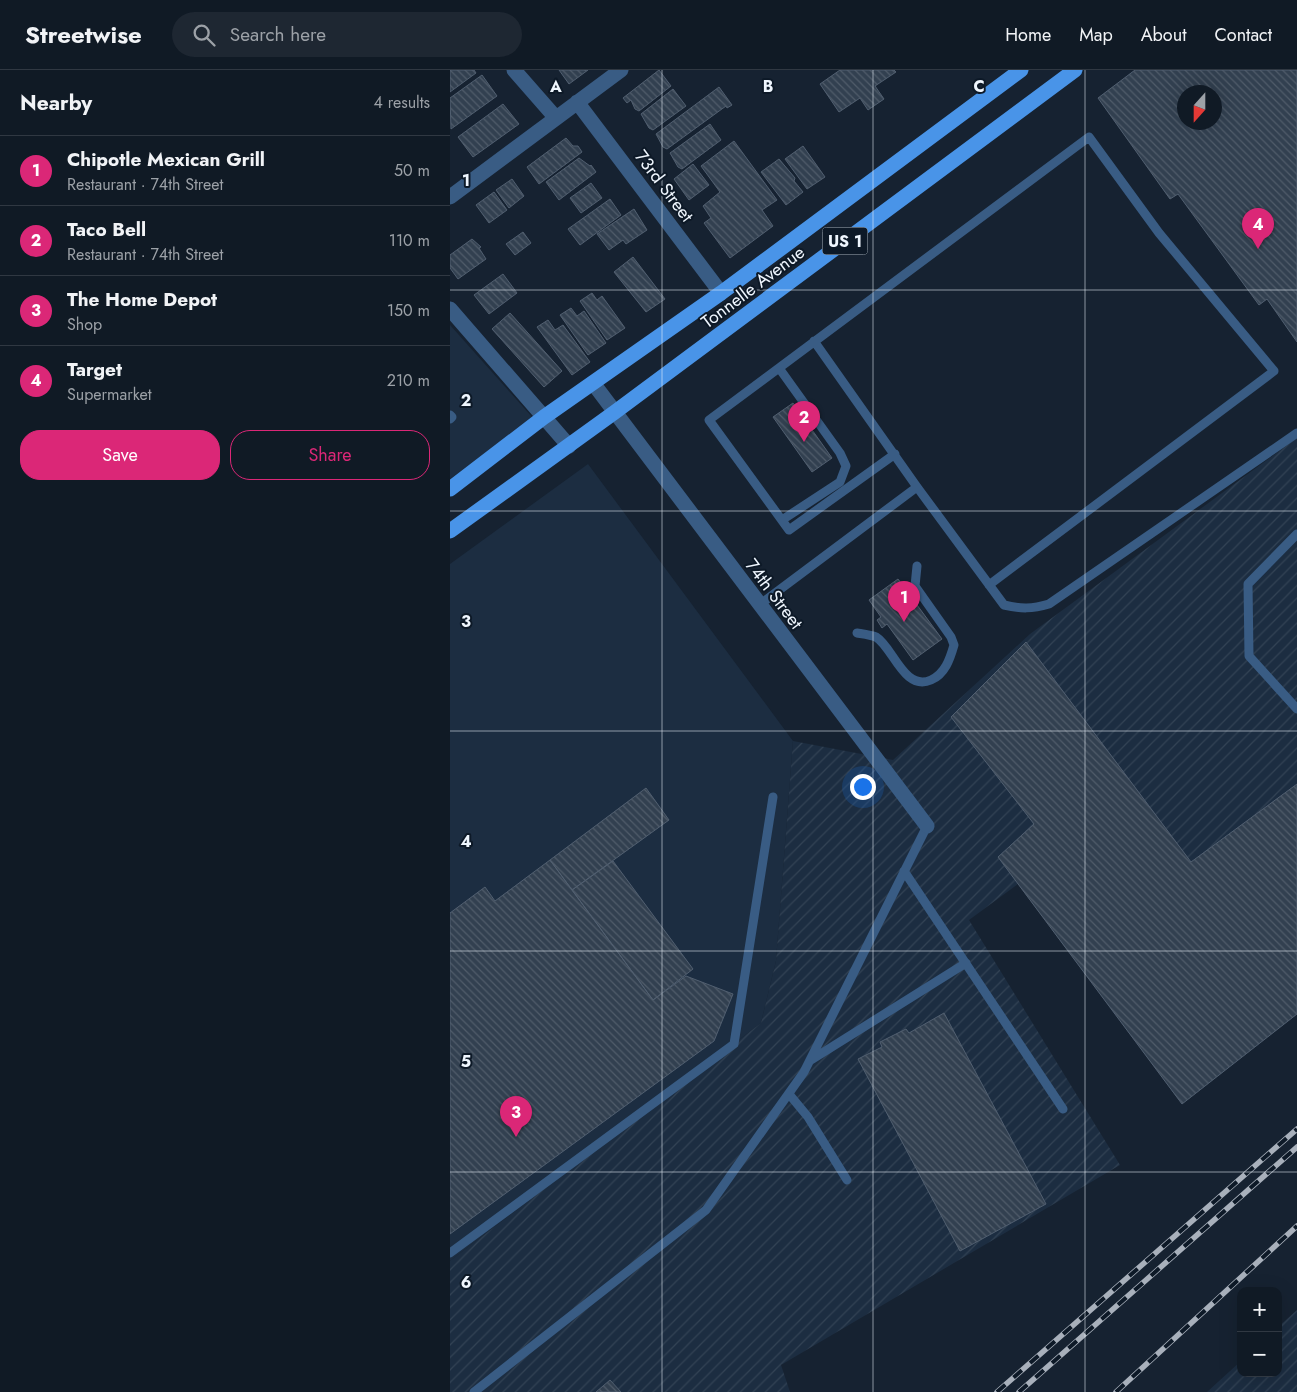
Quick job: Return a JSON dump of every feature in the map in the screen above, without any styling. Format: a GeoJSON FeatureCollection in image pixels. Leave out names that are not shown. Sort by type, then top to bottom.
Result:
{"type":"FeatureCollection","features":[{"type":"Feature","properties":{"kind":"main road","name":"Tonnelle Avenue"},"geometry":{"type":"LineString","coordinates":[[450,489],[544,417],[721,293],[1020,70]]}},
{"type":"Feature","properties":{"kind":"main road","name":"Tonnelle Avenue"},"geometry":{"type":"LineString","coordinates":[[450,530],[569,446],[1075,70]]}},
{"type":"Feature","properties":{"kind":"street"},"geometry":{"type":"LineString","coordinates":[[514,70],[556,118]]}},
{"type":"Feature","properties":{"kind":"street"},"geometry":{"type":"LineString","coordinates":[[450,197],[621,70]]}},
{"type":"Feature","properties":{"kind":"street","name":"73rd Street"},"geometry":{"type":"LineString","coordinates":[[577,102],[721,293]]}},
{"type":"Feature","properties":{"kind":"street"},"geometry":{"type":"LineString","coordinates":[[450,309],[569,446]]}},
{"type":"Feature","properties":{"kind":"street","name":"74th Street"},"geometry":{"type":"LineString","coordinates":[[593,383],[927,826]]}},
{"type":"Feature","properties":{"kind":"lane"},"geometry":{"type":"LineString","coordinates":[[895,454],[789,530],[709,420],[1089,137],[1159,233],[1274,371],[989,585]]}},
{"type":"Feature","properties":{"kind":"lane"},"geometry":{"type":"LineString","coordinates":[[814,342],[1004,605],[1018,609],[1033,609],[1049,604],[1297,433]]}},
{"type":"Feature","properties":{"kind":"lane"},"geometry":{"type":"LineString","coordinates":[[779,368],[840,453],[846,466],[840,482],[782,520]]}},
{"type":"Feature","properties":{"kind":"lane"},"geometry":{"type":"LineString","coordinates":[[450,415],[452,417],[450,419]]}},
{"type":"Feature","properties":{"kind":"lane"},"geometry":{"type":"LineString","coordinates":[[759,604],[917,487]]}},
{"type":"Feature","properties":{"kind":"lane"},"geometry":{"type":"LineString","coordinates":[[1297,534],[1248,584],[1249,656],[1297,709]]}},
{"type":"Feature","properties":{"kind":"lane"},"geometry":{"type":"LineString","coordinates":[[857,633],[877,638],[904,672],[916,680],[926,682],[934,679],[944,669],[954,645],[951,637],[915,586],[916,566]]}},
{"type":"Feature","properties":{"kind":"lane"},"geometry":{"type":"LineString","coordinates":[[450,1253],[734,1044],[773,797]]}},
{"type":"Feature","properties":{"kind":"lane"},"geometry":{"type":"LineString","coordinates":[[474,1392],[706,1210],[789,1094],[810,1061],[927,826]]}},
{"type":"Feature","properties":{"kind":"lane"},"geometry":{"type":"LineString","coordinates":[[904,871],[1063,1109]]}},
{"type":"Feature","properties":{"kind":"lane"},"geometry":{"type":"LineString","coordinates":[[810,1061],[966,963]]}},
{"type":"Feature","properties":{"kind":"lane"},"geometry":{"type":"LineString","coordinates":[[789,1094],[808,1117],[847,1180]]}},
{"type":"Feature","properties":{"kind":"shaded area"},"geometry":{"type":"Polygon","coordinates":[[[450,325],[533,418],[450,479],[450,325]]]}},
{"type":"Feature","properties":{"kind":"shaded area"},"geometry":{"type":"Polygon","coordinates":[[[1297,438],[1297,1014],[1182,1104],[1018,884],[969,920],[1120,1165],[781,1365],[790,1392],[450,1392],[450,1261],[761,1023],[776,961],[793,741],[893,760],[1030,634],[1297,438]]]}},
{"type":"Feature","properties":{"kind":"shaded area"},"geometry":{"type":"Polygon","coordinates":[[[588,464],[793,741],[776,961],[761,1023],[450,1261],[450,564],[588,464]]]}},
{"type":"Feature","properties":{"kind":"shaded area"},"geometry":{"type":"Polygon","coordinates":[[[1297,1310],[1297,1392],[1207,1392],[1237,1365],[1237,1377],[1282,1377],[1282,1323],[1297,1310]]]}},
{"type":"Feature","properties":{"kind":"building"},"geometry":{"type":"Polygon","coordinates":[[[450,70],[474,70],[476,73],[450,92],[450,70]]]}},
{"type":"Feature","properties":{"kind":"building"},"geometry":{"type":"Polygon","coordinates":[[[559,70],[588,70],[569,84],[559,70]]]}},
{"type":"Feature","properties":{"kind":"building"},"geometry":{"type":"Polygon","coordinates":[[[659,70],[671,86],[639,111],[635,109],[631,100],[627,103],[623,98],[659,70]]]}},
{"type":"Feature","properties":{"kind":"building"},"geometry":{"type":"Polygon","coordinates":[[[840,70],[894,70],[896,72],[875,86],[884,99],[868,110],[860,98],[839,112],[820,84],[840,70]]]}},
{"type":"Feature","properties":{"kind":"building"},"geometry":{"type":"Polygon","coordinates":[[[1135,70],[1297,70],[1297,342],[1267,299],[1259,305],[1178,194],[1170,199],[1098,98],[1135,70]]]}},
{"type":"Feature","properties":{"kind":"building"},"geometry":{"type":"Polygon","coordinates":[[[482,75],[497,96],[451,129],[450,98],[482,75]]]}},
{"type":"Feature","properties":{"kind":"building"},"geometry":{"type":"Polygon","coordinates":[[[719,87],[732,105],[727,108],[726,106],[667,149],[663,147],[656,134],[719,87]]]}},
{"type":"Feature","properties":{"kind":"building"},"geometry":{"type":"Polygon","coordinates":[[[673,89],[686,106],[653,130],[649,128],[641,114],[673,89]]]}},
{"type":"Feature","properties":{"kind":"building"},"geometry":{"type":"Polygon","coordinates":[[[503,104],[519,124],[473,157],[458,137],[503,104]]]}},
{"type":"Feature","properties":{"kind":"building"},"geometry":{"type":"Polygon","coordinates":[[[710,124],[721,140],[682,169],[678,167],[670,153],[710,124]]]}},
{"type":"Feature","properties":{"kind":"building"},"geometry":{"type":"Polygon","coordinates":[[[566,138],[573,146],[578,146],[582,152],[539,184],[527,167],[566,138]]]}},
{"type":"Feature","properties":{"kind":"building"},"geometry":{"type":"Polygon","coordinates":[[[734,141],[777,200],[762,210],[773,226],[730,258],[704,223],[711,218],[703,206],[720,192],[701,166],[734,141]]]}},
{"type":"Feature","properties":{"kind":"building"},"geometry":{"type":"Polygon","coordinates":[[[803,146],[825,177],[807,189],[785,159],[803,146]]]}},
{"type":"Feature","properties":{"kind":"building"},"geometry":{"type":"Polygon","coordinates":[[[579,158],[591,165],[596,172],[559,200],[546,182],[579,158]]]}},
{"type":"Feature","properties":{"kind":"building"},"geometry":{"type":"Polygon","coordinates":[[[779,159],[795,178],[794,181],[803,192],[786,205],[761,172],[779,159]]]}},
{"type":"Feature","properties":{"kind":"building"},"geometry":{"type":"Polygon","coordinates":[[[693,164],[709,185],[689,200],[674,179],[693,164]]]}},
{"type":"Feature","properties":{"kind":"building"},"geometry":{"type":"Polygon","coordinates":[[[512,179],[524,196],[509,208],[496,190],[512,179]]]}},
{"type":"Feature","properties":{"kind":"building"},"geometry":{"type":"Polygon","coordinates":[[[591,183],[602,198],[581,213],[570,198],[591,183]]]}},
{"type":"Feature","properties":{"kind":"building"},"geometry":{"type":"Polygon","coordinates":[[[494,192],[507,210],[489,223],[476,205],[494,192]]]}},
{"type":"Feature","properties":{"kind":"building"},"geometry":{"type":"Polygon","coordinates":[[[610,199],[621,215],[580,245],[568,229],[610,199]]]}},
{"type":"Feature","properties":{"kind":"building"},"geometry":{"type":"Polygon","coordinates":[[[634,209],[647,230],[626,244],[623,240],[609,250],[597,234],[634,209]]]}},
{"type":"Feature","properties":{"kind":"building"},"geometry":{"type":"Polygon","coordinates":[[[523,232],[531,243],[515,255],[506,244],[523,232]]]}},
{"type":"Feature","properties":{"kind":"building"},"geometry":{"type":"Polygon","coordinates":[[[472,239],[481,247],[479,248],[486,259],[458,279],[450,268],[450,255],[472,239]]]}},
{"type":"Feature","properties":{"kind":"building"},"geometry":{"type":"Polygon","coordinates":[[[633,257],[665,299],[646,312],[614,272],[633,257]]]}},
{"type":"Feature","properties":{"kind":"building"},"geometry":{"type":"Polygon","coordinates":[[[503,274],[517,293],[489,314],[474,295],[503,274]]]}},
{"type":"Feature","properties":{"kind":"building"},"geometry":{"type":"Polygon","coordinates":[[[592,293],[597,300],[602,296],[625,328],[607,340],[580,301],[592,293]]]}},
{"type":"Feature","properties":{"kind":"building"},"geometry":{"type":"Polygon","coordinates":[[[571,308],[577,316],[584,311],[606,343],[588,355],[560,315],[571,308]]]}},
{"type":"Feature","properties":{"kind":"building"},"geometry":{"type":"Polygon","coordinates":[[[510,313],[562,371],[544,387],[492,329],[510,313]]]}},
{"type":"Feature","properties":{"kind":"building"},"geometry":{"type":"Polygon","coordinates":[[[548,320],[555,330],[563,325],[590,362],[572,375],[537,327],[548,320]]]}},
{"type":"Feature","properties":{"kind":"building"},"geometry":{"type":"Polygon","coordinates":[[[793,403],[832,458],[812,472],[773,417],[793,403]]]}},
{"type":"Feature","properties":{"kind":"building"},"geometry":{"type":"Polygon","coordinates":[[[898,579],[942,639],[913,660],[887,624],[882,628],[877,620],[881,617],[869,600],[898,579]]]}},
{"type":"Feature","properties":{"kind":"building"},"geometry":{"type":"Polygon","coordinates":[[[1026,642],[1191,862],[1297,784],[1297,1014],[1182,1104],[998,857],[1034,824],[951,717],[1026,642]]]}},
{"type":"Feature","properties":{"kind":"building"},"geometry":{"type":"Polygon","coordinates":[[[646,788],[669,820],[572,890],[550,860],[646,788]]]}},
{"type":"Feature","properties":{"kind":"building"},"geometry":{"type":"Polygon","coordinates":[[[550,860],[653,1000],[686,976],[733,994],[714,1041],[450,1234],[450,913],[485,887],[495,901],[550,860]]]}},
{"type":"Feature","properties":{"kind":"building"},"geometry":{"type":"Polygon","coordinates":[[[613,861],[693,969],[653,1000],[572,890],[613,861]]]}},
{"type":"Feature","properties":{"kind":"building"},"geometry":{"type":"Polygon","coordinates":[[[944,1013],[1046,1204],[960,1251],[858,1059],[882,1047],[880,1042],[906,1029],[909,1033],[944,1013]]]}},
{"type":"Feature","properties":{"kind":"building"},"geometry":{"type":"Polygon","coordinates":[[[610,1380],[621,1392],[596,1392],[610,1380]]]}},
{"type":"Feature","properties":{"kind":"railway"},"geometry":{"type":"LineString","coordinates":[[997,1392],[1297,1129]]}},
{"type":"Feature","properties":{"kind":"railway"},"geometry":{"type":"LineString","coordinates":[[1019,1392],[1297,1147]]}},
{"type":"Feature","properties":{"kind":"railway"},"geometry":{"type":"LineString","coordinates":[[1116,1392],[1297,1226]]}},
{"type":"Feature","properties":{"kind":"place","name":"Target"},"geometry":{"type":"Point","coordinates":[1258,249]}},
{"type":"Feature","properties":{"kind":"place","name":"Taco Bell"},"geometry":{"type":"Point","coordinates":[804,442]}},
{"type":"Feature","properties":{"kind":"place","name":"Chipotle Mexican Grill"},"geometry":{"type":"Point","coordinates":[904,622]}},
{"type":"Feature","properties":{"kind":"place","name":"The Home Depot"},"geometry":{"type":"Point","coordinates":[516,1137]}}]}
